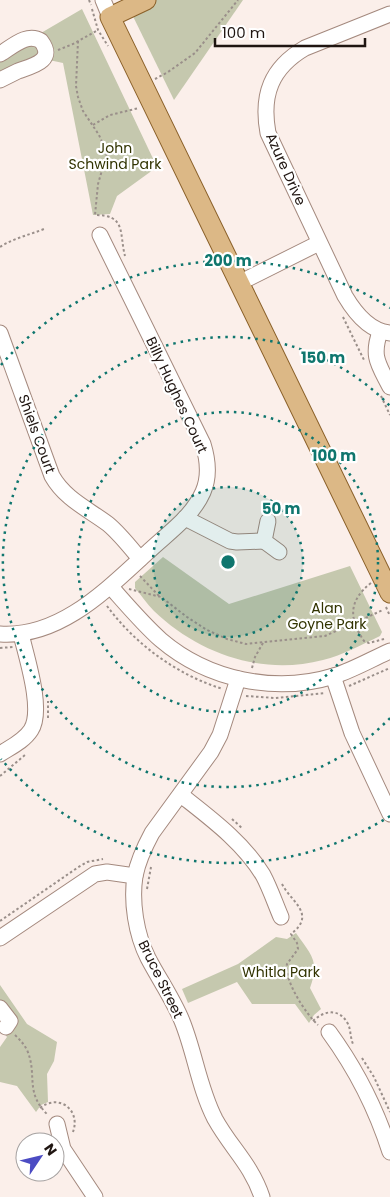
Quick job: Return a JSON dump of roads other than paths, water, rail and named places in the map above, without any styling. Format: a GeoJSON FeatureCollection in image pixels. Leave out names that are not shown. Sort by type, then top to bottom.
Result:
{"type":"FeatureCollection","features":[{"type":"Feature","properties":{"kind":"main road"},"geometry":{"type":"LineString","coordinates":[[146,0],[104,24],[143,85],[239,283],[386,602]]}},
{"type":"Feature","properties":{"kind":"street"},"geometry":{"type":"LineString","coordinates":[[103,0],[104,24]]}},
{"type":"Feature","properties":{"kind":"street","name":"Azure Drive"},"geometry":{"type":"LineString","coordinates":[[385,333],[369,325],[352,307],[319,243],[268,133],[265,111],[267,94],[271,83],[293,55],[305,48],[390,14]]}},
{"type":"Feature","properties":{"kind":"street"},"geometry":{"type":"LineString","coordinates":[[0,54],[20,41],[32,38],[39,39],[43,43],[45,54],[44,58],[38,63],[0,80]]}},
{"type":"Feature","properties":{"kind":"street","name":"Billy Hughes Court"},"geometry":{"type":"LineString","coordinates":[[0,634],[21,634],[54,623],[119,590],[135,563],[185,518],[196,506],[204,491],[208,475],[205,451],[100,235]]}},
{"type":"Feature","properties":{"kind":"street"},"geometry":{"type":"LineString","coordinates":[[239,283],[319,243]]}},
{"type":"Feature","properties":{"kind":"street"},"geometry":{"type":"LineString","coordinates":[[384,388],[375,348],[385,333]]}},
{"type":"Feature","properties":{"kind":"street","name":"Shiels Court"},"geometry":{"type":"LineString","coordinates":[[0,334],[52,476],[68,497],[110,525],[135,563]]}},
{"type":"Feature","properties":{"kind":"street"},"geometry":{"type":"LineString","coordinates":[[185,518],[230,541],[264,540],[279,552]]}},
{"type":"Feature","properties":{"kind":"street"},"geometry":{"type":"LineString","coordinates":[[264,540],[268,521]]}},
{"type":"Feature","properties":{"kind":"street"},"geometry":{"type":"LineString","coordinates":[[119,590],[149,628],[179,653],[242,690],[265,683],[289,683],[333,676],[389,645]]}},
{"type":"Feature","properties":{"kind":"street"},"geometry":{"type":"LineString","coordinates":[[0,754],[19,742],[31,730],[36,717],[36,702],[21,634]]}},
{"type":"Feature","properties":{"kind":"street"},"geometry":{"type":"LineString","coordinates":[[333,676],[352,733],[390,814]]}},
{"type":"Feature","properties":{"kind":"street","name":"Bruce Street"},"geometry":{"type":"LineString","coordinates":[[242,690],[220,735],[145,846],[135,876],[134,901],[142,942],[148,957],[173,1000],[183,1022],[208,1106],[216,1122],[249,1168],[262,1197]]}},
{"type":"Feature","properties":{"kind":"street"},"geometry":{"type":"LineString","coordinates":[[181,795],[227,833],[252,859],[266,882],[281,917]]}},
{"type":"Feature","properties":{"kind":"street"},"geometry":{"type":"LineString","coordinates":[[0,938],[95,874],[107,872],[135,876]]}},
{"type":"Feature","properties":{"kind":"street"},"geometry":{"type":"LineString","coordinates":[[0,1008],[10,1021],[6,1027]]}},
{"type":"Feature","properties":{"kind":"street"},"geometry":{"type":"LineString","coordinates":[[328,1032],[364,1086],[390,1152]]}},
{"type":"Feature","properties":{"kind":"street"},"geometry":{"type":"LineString","coordinates":[[57,1124],[63,1149],[95,1197]]}},
{"type":"Feature","properties":{"kind":"park label","name":"John Schwind Park"},"geometry":{"type":"Point","coordinates":[115,156]}},
{"type":"Feature","properties":{"kind":"park label","name":"Alan Goyne Park"},"geometry":{"type":"Point","coordinates":[327,616]}},
{"type":"Feature","properties":{"kind":"park label","name":"Whitla Park"},"geometry":{"type":"Point","coordinates":[281,972]}}]}
